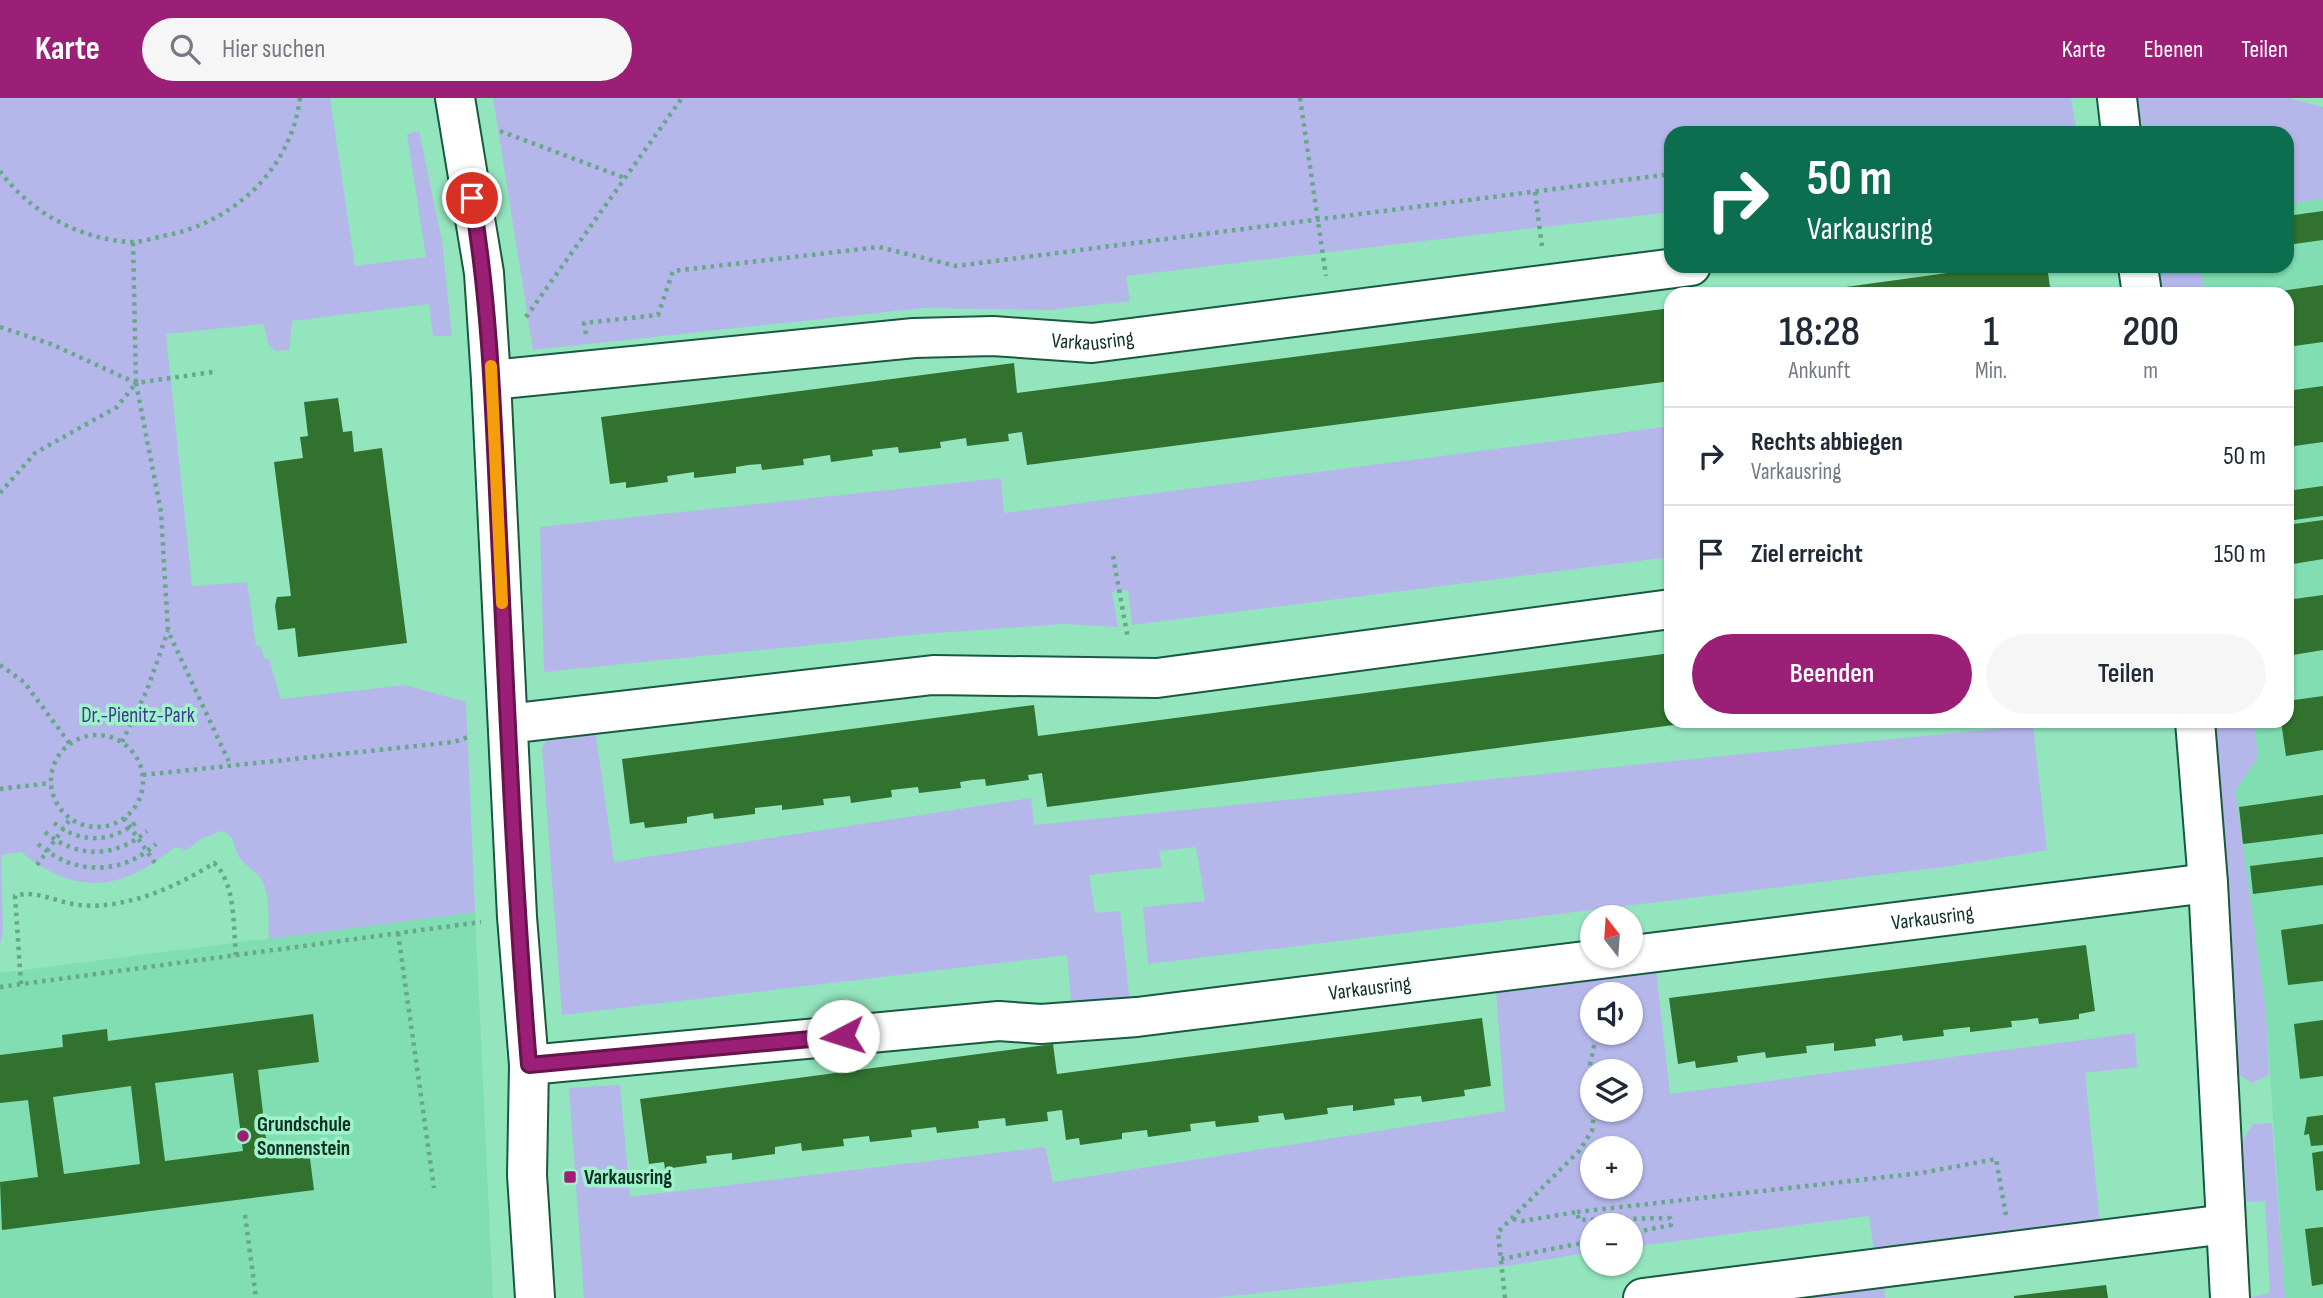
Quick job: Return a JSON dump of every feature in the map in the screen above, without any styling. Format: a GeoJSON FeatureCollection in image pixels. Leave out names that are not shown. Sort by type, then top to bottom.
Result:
{"type":"FeatureCollection","features":[{"type":"Feature","properties":{"kind":"street"},"geometry":{"type":"LineString","coordinates":[[455,98],[484,273],[517,917],[529,1065],[527,1175],[535,1298]]}},
{"type":"Feature","properties":{"kind":"street"},"geometry":{"type":"LineString","coordinates":[[2117,98],[2120,126]]}},
{"type":"Feature","properties":{"kind":"street","name":"Varkausring"},"geometry":{"type":"LineString","coordinates":[[491,380],[914,338],[993,336],[1092,343],[1664,270]]}},
{"type":"Feature","properties":{"kind":"street"},"geometry":{"type":"LineString","coordinates":[[508,724],[933,675],[1157,678],[1664,610]]}},
{"type":"Feature","properties":{"kind":"street"},"geometry":{"type":"LineString","coordinates":[[2196,728],[2208,883],[2230,1298]]}},
{"type":"Feature","properties":{"kind":"street","name":"Varkausring"},"geometry":{"type":"LineString","coordinates":[[529,1065],[999,1021],[1041,1024],[1163,1014],[2208,883]]}},
{"type":"Feature","properties":{"kind":"street"},"geometry":{"type":"LineString","coordinates":[[1643,1298],[2226,1224]]}},
{"type":"Feature","properties":{"kind":"path"},"geometry":{"type":"LineString","coordinates":[[0,171],[27,202],[58,222],[91,234],[133,242],[203,224],[256,190],[273,169],[290,136],[300,98]]}},
{"type":"Feature","properties":{"kind":"path"},"geometry":{"type":"LineString","coordinates":[[521,323],[682,98]]}},
{"type":"Feature","properties":{"kind":"path"},"geometry":{"type":"LineString","coordinates":[[1300,98],[1320,218],[1329,312]]}},
{"type":"Feature","properties":{"kind":"path"},"geometry":{"type":"LineString","coordinates":[[489,127],[625,178]]}},
{"type":"Feature","properties":{"kind":"path"},"geometry":{"type":"LineString","coordinates":[[591,370],[584,323],[658,314],[673,271],[879,247],[956,266],[1664,175]]}},
{"type":"Feature","properties":{"kind":"path"},"geometry":{"type":"LineString","coordinates":[[1535,192],[1547,286]]}},
{"type":"Feature","properties":{"kind":"path"},"geometry":{"type":"LineString","coordinates":[[133,242],[136,383],[161,512],[168,631],[230,764]]}},
{"type":"Feature","properties":{"kind":"path"},"geometry":{"type":"LineString","coordinates":[[0,327],[51,344],[136,383],[214,372]]}},
{"type":"Feature","properties":{"kind":"path"},"geometry":{"type":"LineString","coordinates":[[0,493],[35,453],[117,407],[136,383]]}},
{"type":"Feature","properties":{"kind":"path"},"geometry":{"type":"LineString","coordinates":[[1113,556],[1135,678]]}},
{"type":"Feature","properties":{"kind":"path"},"geometry":{"type":"LineString","coordinates":[[122,742],[146,690],[168,631]]}},
{"type":"Feature","properties":{"kind":"path"},"geometry":{"type":"LineString","coordinates":[[0,664],[24,682],[70,744]]}},
{"type":"Feature","properties":{"kind":"path"},"geometry":{"type":"LineString","coordinates":[[142,775],[454,742],[508,724]]}},
{"type":"Feature","properties":{"kind":"path"},"geometry":{"type":"LineString","coordinates":[[96,735],[122,742],[136,756],[142,775],[139,799],[124,818],[101,827],[88,826],[71,818],[59,806],[51,783],[56,761],[70,744],[96,735]]}},
{"type":"Feature","properties":{"kind":"path"},"geometry":{"type":"LineString","coordinates":[[0,789],[51,783]]}},
{"type":"Feature","properties":{"kind":"path"},"geometry":{"type":"LineString","coordinates":[[37,865],[71,818]]}},
{"type":"Feature","properties":{"kind":"path"},"geometry":{"type":"LineString","coordinates":[[124,818],[155,863]]}},
{"type":"Feature","properties":{"kind":"path"},"geometry":{"type":"LineString","coordinates":[[54,823],[62,830],[92,839],[112,836],[138,821]]}},
{"type":"Feature","properties":{"kind":"path"},"geometry":{"type":"LineString","coordinates":[[45,831],[55,840],[75,849],[97,852],[118,849],[147,831]]}},
{"type":"Feature","properties":{"kind":"path"},"geometry":{"type":"LineString","coordinates":[[38,844],[46,852],[75,866],[97,868],[128,863],[148,852],[156,844]]}},
{"type":"Feature","properties":{"kind":"path"},"geometry":{"type":"LineString","coordinates":[[22,984],[15,896],[26,892],[78,905],[98,906],[161,890],[192,877],[214,863],[223,871],[228,889],[236,955]]}},
{"type":"Feature","properties":{"kind":"path"},"geometry":{"type":"LineString","coordinates":[[0,987],[517,917]]}},
{"type":"Feature","properties":{"kind":"path"},"geometry":{"type":"LineString","coordinates":[[398,933],[434,1188]]}},
{"type":"Feature","properties":{"kind":"path"},"geometry":{"type":"LineString","coordinates":[[1505,1298],[1498,1232],[1579,1151],[1592,1131],[1593,1122]]}},
{"type":"Feature","properties":{"kind":"path"},"geometry":{"type":"LineString","coordinates":[[1513,1219],[1522,1221],[1577,1212],[1921,1173],[1996,1159],[2001,1185]]}},
{"type":"Feature","properties":{"kind":"path"},"geometry":{"type":"LineString","coordinates":[[1577,1212],[1580,1220]]}},
{"type":"Feature","properties":{"kind":"path"},"geometry":{"type":"LineString","coordinates":[[244,1215],[256,1298]]}},
{"type":"Feature","properties":{"kind":"path"},"geometry":{"type":"LineString","coordinates":[[1643,1219],[1670,1218],[1671,1225],[1643,1231]]}},
{"type":"Feature","properties":{"kind":"path"},"geometry":{"type":"LineString","coordinates":[[1501,1259],[1580,1243]]}},
{"type":"Feature","properties":{"kind":"shaded area"},"geometry":{"type":"Polygon","coordinates":[[[2323,199],[2323,1298],[2285,1298],[2266,1013],[2235,791],[2258,757],[2255,728],[2294,728],[2294,287],[2203,287],[2202,273],[2294,273],[2294,203],[2323,199]]]}},
{"type":"Feature","properties":{"kind":"shaded area","name":"Grundschule Sonnenstein"},"geometry":{"type":"Polygon","coordinates":[[[475,912],[493,1298],[0,1298],[0,973],[475,912]]]}},
{"type":"Feature","properties":{"kind":"green space","name":"Dr.-Pienitz-Park"},"geometry":{"type":"Polygon","coordinates":[[[0,98],[330,98],[355,266],[426,257],[407,134],[419,131],[442,241],[452,336],[433,336],[429,304],[292,321],[289,350],[275,351],[268,344],[264,324],[166,334],[192,586],[247,582],[256,646],[261,646],[264,659],[269,659],[281,699],[405,685],[466,702],[475,912],[269,939],[268,900],[264,885],[259,876],[240,859],[231,838],[221,831],[201,839],[187,850],[175,847],[136,873],[99,883],[80,882],[61,876],[41,867],[21,852],[1,855],[3,932],[0,944],[0,98]]]}},
{"type":"Feature","properties":{"kind":"green space"},"geometry":{"type":"Polygon","coordinates":[[[493,98],[2071,98],[2076,126],[1664,126],[1664,213],[1126,276],[1130,301],[1051,310],[923,308],[533,350],[493,98]]]}},
{"type":"Feature","properties":{"kind":"green space"},"geometry":{"type":"Polygon","coordinates":[[[2134,98],[2288,98],[2323,107],[2323,199],[2294,203],[2294,126],[2138,126],[2134,98]]]}},
{"type":"Feature","properties":{"kind":"green space"},"geometry":{"type":"Polygon","coordinates":[[[2159,273],[2202,273],[2203,287],[2161,287],[2159,273]]]}},
{"type":"Feature","properties":{"kind":"green space"},"geometry":{"type":"Polygon","coordinates":[[[1664,427],[1664,558],[1132,625],[1128,590],[1112,592],[1118,627],[1063,624],[921,634],[544,672],[540,527],[1001,478],[1004,513],[1664,427]]]}},
{"type":"Feature","properties":{"kind":"green space"},"geometry":{"type":"Polygon","coordinates":[[[2003,728],[2033,728],[2047,850],[1944,867],[1632,905],[1580,905],[1580,911],[1148,964],[1143,907],[1205,901],[1196,847],[1159,851],[1162,867],[1089,875],[1095,913],[1120,911],[1130,1003],[1072,1011],[1067,955],[562,1015],[542,747],[551,734],[595,729],[614,862],[1031,798],[1034,825],[2003,728]]]}},
{"type":"Feature","properties":{"kind":"green space"},"geometry":{"type":"Polygon","coordinates":[[[2215,728],[2255,728],[2258,757],[2235,791],[2266,1013],[2269,1075],[2252,1083],[2239,1075],[2215,728]]]}},
{"type":"Feature","properties":{"kind":"green space"},"geometry":{"type":"Polygon","coordinates":[[[1656,969],[1670,1094],[2135,1033],[2137,1067],[2085,1073],[2100,1224],[1874,1251],[1869,1216],[1643,1245],[1643,1213],[1580,1213],[1580,1254],[1513,1265],[1212,1298],[584,1298],[569,1088],[620,1085],[630,1197],[1045,1147],[1053,1182],[1505,1111],[1496,991],[1656,969]]]}},
{"type":"Feature","properties":{"kind":"green space"},"geometry":{"type":"Polygon","coordinates":[[[2272,1123],[2285,1298],[2249,1298],[2270,1293],[2265,1201],[2244,1202],[2241,1143],[2253,1124],[2272,1123]]]}},
{"type":"Feature","properties":{"kind":"green space"},"geometry":{"type":"Polygon","coordinates":[[[1884,1285],[1885,1298],[1791,1298],[1884,1285]]]}},
{"type":"Feature","properties":{"kind":"building"},"geometry":{"type":"Polygon","coordinates":[[[2323,211],[2323,240],[2294,244],[2294,215],[2323,211]]]}},
{"type":"Feature","properties":{"kind":"building"},"geometry":{"type":"Polygon","coordinates":[[[1947,273],[2048,273],[2050,287],[1846,287],[1947,273]]]}},
{"type":"Feature","properties":{"kind":"building"},"geometry":{"type":"Polygon","coordinates":[[[2323,285],[2323,342],[2294,346],[2294,289],[2323,285]]]}},
{"type":"Feature","properties":{"kind":"building"},"geometry":{"type":"Polygon","coordinates":[[[1664,309],[1664,382],[1027,465],[1022,432],[1008,434],[1009,441],[967,446],[966,438],[940,442],[941,448],[899,453],[898,447],[872,450],[873,456],[831,462],[830,455],[803,459],[804,465],[762,470],[761,464],[748,465],[736,467],[736,473],[694,478],[694,472],[667,476],[668,482],[626,488],[626,482],[610,484],[601,417],[1014,363],[1017,393],[1664,309]]]}},
{"type":"Feature","properties":{"kind":"building"},"geometry":{"type":"Polygon","coordinates":[[[2323,386],[2323,442],[2294,446],[2294,390],[2323,386]]]}},
{"type":"Feature","properties":{"kind":"building"},"geometry":{"type":"Polygon","coordinates":[[[338,398],[343,432],[352,431],[354,452],[382,448],[407,643],[298,657],[295,628],[278,630],[275,606],[277,597],[291,596],[274,462],[303,458],[300,437],[308,436],[304,402],[338,398]]]}},
{"type":"Feature","properties":{"kind":"building"},"geometry":{"type":"Polygon","coordinates":[[[2323,486],[2323,516],[2294,520],[2294,490],[2323,486]]]}},
{"type":"Feature","properties":{"kind":"building"},"geometry":{"type":"Polygon","coordinates":[[[2323,520],[2323,559],[2294,564],[2294,524],[2323,520]]]}},
{"type":"Feature","properties":{"kind":"building"},"geometry":{"type":"Polygon","coordinates":[[[2323,595],[2323,650],[2294,655],[2294,599],[2323,595]]]}},
{"type":"Feature","properties":{"kind":"building"},"geometry":{"type":"Polygon","coordinates":[[[1664,654],[1664,726],[1047,807],[1042,773],[1028,775],[1029,780],[986,786],[985,779],[960,782],[961,788],[919,793],[918,787],[891,790],[892,797],[851,803],[850,796],[823,799],[824,805],[782,810],[782,805],[755,808],[755,814],[714,819],[713,813],[687,817],[687,823],[645,828],[644,822],[630,824],[622,759],[1034,705],[1038,736],[1664,654]]]}},
{"type":"Feature","properties":{"kind":"building"},"geometry":{"type":"Polygon","coordinates":[[[2323,696],[2323,750],[2286,756],[2282,728],[2294,728],[2294,700],[2323,696]]]}},
{"type":"Feature","properties":{"kind":"building"},"geometry":{"type":"Polygon","coordinates":[[[2323,795],[2323,834],[2243,844],[2239,807],[2323,795]]]}},
{"type":"Feature","properties":{"kind":"building"},"geometry":{"type":"Polygon","coordinates":[[[2323,857],[2323,885],[2253,894],[2250,866],[2323,857]]]}},
{"type":"Feature","properties":{"kind":"building"},"geometry":{"type":"Polygon","coordinates":[[[2323,924],[2323,981],[2288,985],[2281,930],[2323,924]]]}},
{"type":"Feature","properties":{"kind":"building"},"geometry":{"type":"Polygon","coordinates":[[[2086,945],[2095,1011],[2079,1014],[2079,1019],[2039,1024],[2038,1018],[2011,1021],[2012,1027],[1970,1032],[1970,1027],[1943,1030],[1944,1036],[1903,1041],[1902,1035],[1875,1039],[1876,1046],[1834,1051],[1834,1043],[1806,1046],[1807,1053],[1766,1058],[1765,1052],[1737,1056],[1738,1062],[1696,1068],[1695,1061],[1678,1064],[1669,998],[2086,945]]]}},
{"type":"Feature","properties":{"kind":"building","name":"Grundschule Sonnenstein"},"geometry":{"type":"Polygon","coordinates":[[[313,1014],[319,1062],[258,1070],[267,1148],[308,1143],[314,1190],[2,1230],[0,1182],[38,1177],[28,1100],[0,1103],[0,1055],[63,1047],[62,1035],[107,1029],[108,1041],[313,1014]],[[233,1073],[155,1083],[165,1161],[243,1151],[233,1073]],[[131,1086],[53,1097],[64,1174],[140,1164],[131,1086]]]}},
{"type":"Feature","properties":{"kind":"building"},"geometry":{"type":"Polygon","coordinates":[[[1482,1018],[1491,1086],[1464,1090],[1465,1096],[1422,1102],[1421,1096],[1394,1099],[1395,1105],[1353,1111],[1353,1105],[1327,1108],[1328,1114],[1285,1120],[1283,1113],[1258,1116],[1259,1122],[1216,1127],[1215,1121],[1190,1124],[1191,1131],[1148,1137],[1147,1130],[1122,1133],[1122,1139],[1080,1145],[1079,1138],[1066,1140],[1062,1110],[1047,1112],[1048,1121],[1006,1126],[1005,1118],[978,1121],[979,1128],[937,1133],[936,1127],[911,1130],[912,1137],[870,1142],[869,1136],[843,1139],[844,1146],[802,1151],[801,1143],[775,1147],[775,1154],[732,1160],[732,1153],[706,1156],[707,1163],[665,1169],[664,1162],[649,1164],[640,1099],[1053,1044],[1057,1074],[1482,1018]]]}},
{"type":"Feature","properties":{"kind":"building"},"geometry":{"type":"Polygon","coordinates":[[[2323,1020],[2323,1076],[2300,1079],[2294,1024],[2323,1020]]]}},
{"type":"Feature","properties":{"kind":"building"},"geometry":{"type":"Polygon","coordinates":[[[2323,1115],[2323,1145],[2311,1146],[2309,1134],[2304,1135],[2307,1117],[2323,1115]]]}},
{"type":"Feature","properties":{"kind":"building"},"geometry":{"type":"Polygon","coordinates":[[[2323,1151],[2323,1190],[2316,1191],[2312,1153],[2323,1151]]]}},
{"type":"Feature","properties":{"kind":"building"},"geometry":{"type":"Polygon","coordinates":[[[2323,1227],[2323,1284],[2312,1286],[2305,1229],[2323,1227]]]}},
{"type":"Feature","properties":{"kind":"building"},"geometry":{"type":"Polygon","coordinates":[[[2106,1285],[2108,1298],[2014,1298],[2014,1296],[2106,1285]]]}},
{"type":"Feature","properties":{"kind":"slow traffic"},"geometry":{"type":"LineString","coordinates":[[491,366],[502,603]]}},
{"type":"Feature","properties":{"kind":"place","name":"Grundschule Sonnenstein"},"geometry":{"type":"Point","coordinates":[243,1136]}},
{"type":"Feature","properties":{"kind":"place","name":"Varkausring"},"geometry":{"type":"Point","coordinates":[570,1177]}},
{"type":"Feature","properties":{"kind":"route"},"geometry":{"type":"LineString","coordinates":[[472,198],[484,273],[517,917],[529,1065],[843,1036]]}}]}
